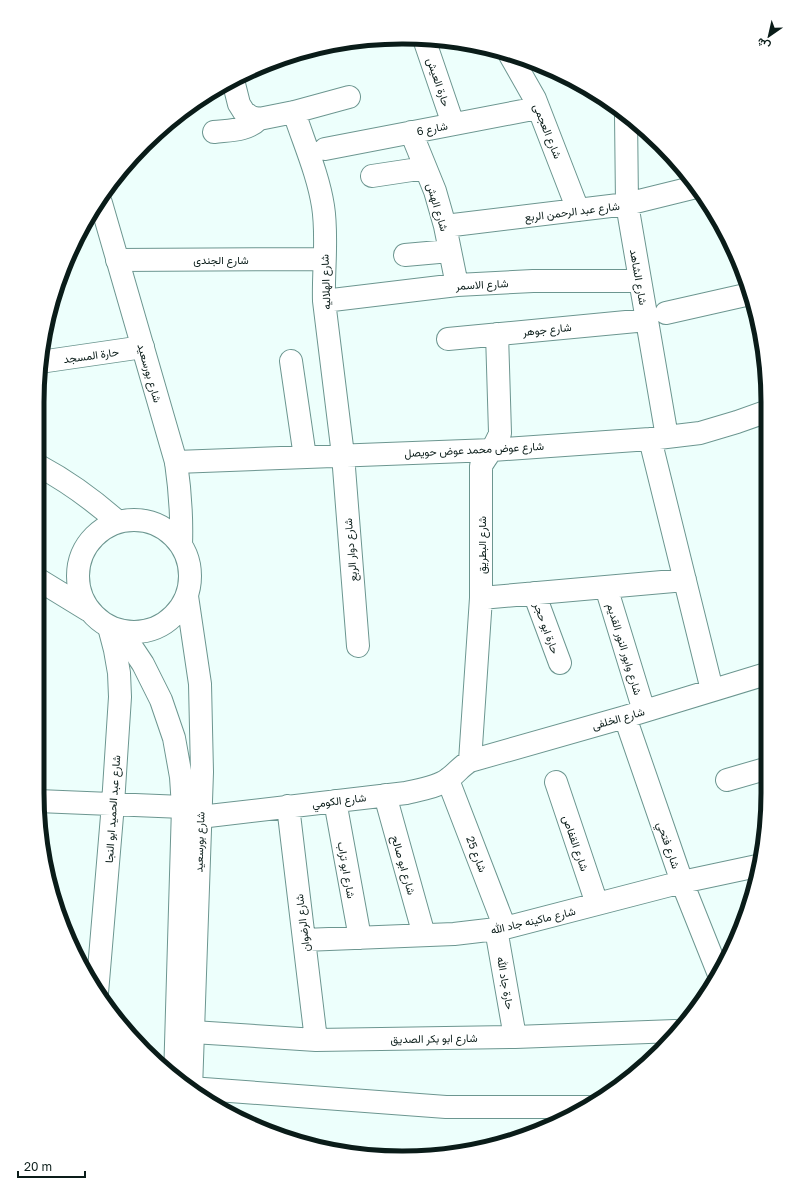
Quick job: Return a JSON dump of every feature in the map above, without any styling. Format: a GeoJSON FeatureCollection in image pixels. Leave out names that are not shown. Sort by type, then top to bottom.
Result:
{"type":"FeatureCollection","features":[{"type":"Feature","properties":{"kind":"street","name":"حارة العيش"},"geometry":{"type":"LineString","coordinates":[[432,46],[453,124]]}},
{"type":"Feature","properties":{"kind":"street","name":"شارع العجمى"},"geometry":{"type":"LineString","coordinates":[[514,62],[538,108],[578,210]]}},
{"type":"Feature","properties":{"kind":"street"},"geometry":{"type":"LineString","coordinates":[[234,86],[239,104],[244,112],[251,117],[259,119],[294,112],[349,97]]}},
{"type":"Feature","properties":{"kind":"street","name":"شارع 6"},"geometry":{"type":"LineString","coordinates":[[325,149],[538,108]]}},
{"type":"Feature","properties":{"kind":"street","name":"شارع الهلاليه"},"geometry":{"type":"LineString","coordinates":[[294,112],[316,179],[323,206],[325,228],[324,301],[343,455]]}},
{"type":"Feature","properties":{"kind":"street"},"geometry":{"type":"LineString","coordinates":[[214,132],[246,128],[259,119]]}},
{"type":"Feature","properties":{"kind":"street","name":"شارع الشاهد"},"geometry":{"type":"LineString","coordinates":[[626,122],[627,204],[640,281],[656,316],[659,438],[685,580],[712,690]]}},
{"type":"Feature","properties":{"kind":"street","name":"شارع الهش"},"geometry":{"type":"LineString","coordinates":[[411,132],[435,191],[446,226],[457,285]]}},
{"type":"Feature","properties":{"kind":"street"},"geometry":{"type":"LineString","coordinates":[[372,176],[425,168]]}},
{"type":"Feature","properties":{"kind":"street","name":"شارع عبد الرحمن الربع"},"geometry":{"type":"LineString","coordinates":[[446,226],[627,204],[690,188]]}},
{"type":"Feature","properties":{"kind":"street","name":"شارع بورسعيد"},"geometry":{"type":"LineString","coordinates":[[102,207],[176,462],[181,494],[182,545]]}},
{"type":"Feature","properties":{"kind":"street"},"geometry":{"type":"LineString","coordinates":[[405,255],[450,251]]}},
{"type":"Feature","properties":{"kind":"street","name":"شارع الجندى"},"geometry":{"type":"LineString","coordinates":[[117,260],[324,259]]}},
{"type":"Feature","properties":{"kind":"street","name":"شارع الاسمر"},"geometry":{"type":"LineString","coordinates":[[324,301],[457,285],[533,281],[640,281]]}},
{"type":"Feature","properties":{"kind":"street","name":"شارع جوهر"},"geometry":{"type":"LineString","coordinates":[[448,339],[656,316],[745,295]]}},
{"type":"Feature","properties":{"kind":"street","name":"شارع البطريق"},"geometry":{"type":"LineString","coordinates":[[470,761],[481,598],[481,476],[482,466],[500,433],[497,334]]}},
{"type":"Feature","properties":{"kind":"street","name":"حارة المسجد"},"geometry":{"type":"LineString","coordinates":[[47,361],[143,347]]}},
{"type":"Feature","properties":{"kind":"street"},"geometry":{"type":"LineString","coordinates":[[291,361],[305,457]]}},
{"type":"Feature","properties":{"kind":"street","name":"شارع عوض محمد عوض حويصل"},"geometry":{"type":"LineString","coordinates":[[176,462],[492,450],[659,438],[700,433],[761,413]]}},
{"type":"Feature","properties":{"kind":"street","name":"شارع دوار الربع"},"geometry":{"type":"LineString","coordinates":[[343,455],[358,646]]}},
{"type":"Feature","properties":{"kind":"street"},"geometry":{"type":"LineString","coordinates":[[44,469],[65,480],[93,499],[118,521]]}},
{"type":"Feature","properties":{"kind":"street"},"geometry":{"type":"LineString","coordinates":[[44,584],[88,610],[98,619],[115,629],[135,633],[148,630],[161,626],[172,618],[181,608],[187,596],[190,582],[190,568],[182,545],[172,534],[160,526],[146,521],[132,519],[118,521],[105,527],[94,535],[86,546],[80,558],[77,571],[81,598],[88,610]]}},
{"type":"Feature","properties":{"kind":"street","name":"شارع وابور النور القديم"},"geometry":{"type":"LineString","coordinates":[[481,598],[685,580]]}},
{"type":"Feature","properties":{"kind":"street","name":"شارع وابور النور القديم"},"geometry":{"type":"LineString","coordinates":[[606,587],[634,714]]}},
{"type":"Feature","properties":{"kind":"street","name":"حارة ابو حجر"},"geometry":{"type":"LineString","coordinates":[[534,593],[560,663]]}},
{"type":"Feature","properties":{"kind":"street","name":"شارع بورسعيد"},"geometry":{"type":"LineString","coordinates":[[175,1070],[191,812],[202,772],[200,684],[187,596]]}},
{"type":"Feature","properties":{"kind":"street","name":"شارع بورسعيد"},"geometry":{"type":"LineString","coordinates":[[115,629],[143,664],[161,700],[174,738],[181,777],[191,812],[193,1032],[191,1082]]}},
{"type":"Feature","properties":{"kind":"street","name":"شارع عبد الحميد ابو النجا"},"geometry":{"type":"LineString","coordinates":[[98,982],[113,804],[120,697],[119,673],[115,650],[115,629]]}},
{"type":"Feature","properties":{"kind":"street","name":"شارع الخلفى"},"geometry":{"type":"LineString","coordinates":[[470,761],[761,675]]}},
{"type":"Feature","properties":{"kind":"street","name":"شارع فتحي"},"geometry":{"type":"LineString","coordinates":[[634,714],[682,882],[716,967]]}},
{"type":"Feature","properties":{"kind":"street","name":"شارع الكومي"},"geometry":{"type":"LineString","coordinates":[[44,801],[113,804],[191,812],[288,806],[406,793],[427,788],[448,780],[461,766],[470,761]]}},
{"type":"Feature","properties":{"kind":"street"},"geometry":{"type":"LineString","coordinates":[[727,780],[761,770]]}},
{"type":"Feature","properties":{"kind":"street","name":"شارع 25"},"geometry":{"type":"LineString","coordinates":[[448,780],[501,929]]}},
{"type":"Feature","properties":{"kind":"street","name":"شارع القفاص"},"geometry":{"type":"LineString","coordinates":[[556,782],[597,904]]}},
{"type":"Feature","properties":{"kind":"street","name":"شارع ابو صالح"},"geometry":{"type":"LineString","coordinates":[[385,795],[424,935]]}},
{"type":"Feature","properties":{"kind":"street","name":"شارع ابو تراب"},"geometry":{"type":"LineString","coordinates":[[335,801],[360,938]]}},
{"type":"Feature","properties":{"kind":"street","name":"شارع الرضوان"},"geometry":{"type":"LineString","coordinates":[[288,806],[316,1040]]}},
{"type":"Feature","properties":{"kind":"street","name":"شارع ماكينه جاد الله"},"geometry":{"type":"LineString","coordinates":[[304,940],[424,935],[501,929],[682,882],[753,867]]}},
{"type":"Feature","properties":{"kind":"street","name":"حارة جاد الله"},"geometry":{"type":"LineString","coordinates":[[501,929],[516,1037]]}},
{"type":"Feature","properties":{"kind":"street","name":"شارع ابو بكر الصديق"},"geometry":{"type":"LineString","coordinates":[[193,1032],[316,1040],[516,1037],[670,1031]]}},
{"type":"Feature","properties":{"kind":"street"},"geometry":{"type":"LineString","coordinates":[[200,1089],[446,1107],[574,1107]]}}]}
